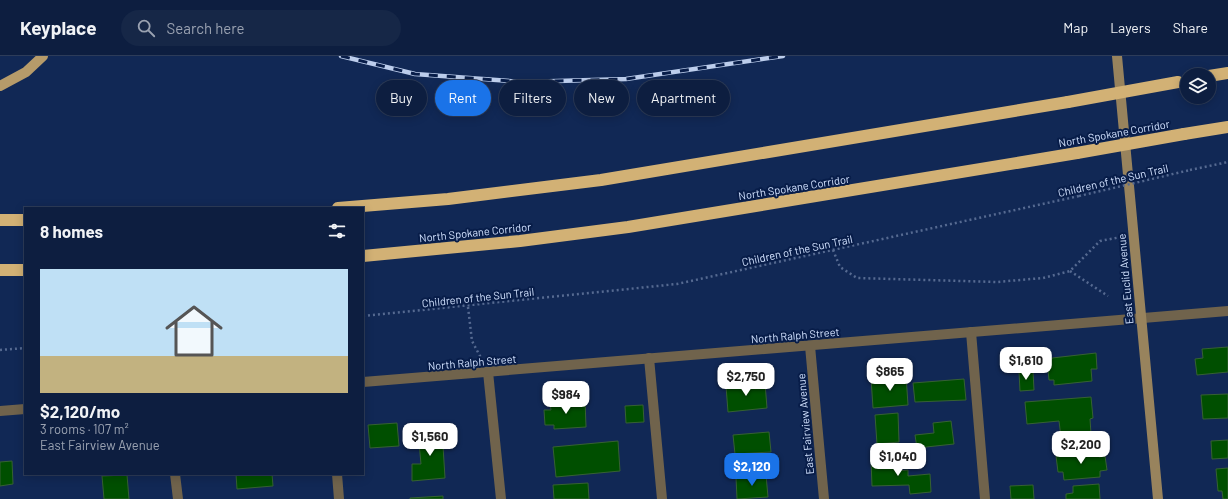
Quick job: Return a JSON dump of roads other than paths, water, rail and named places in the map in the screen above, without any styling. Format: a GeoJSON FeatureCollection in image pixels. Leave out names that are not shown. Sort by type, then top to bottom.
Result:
{"type":"FeatureCollection","features":[{"type":"Feature","properties":{"kind":"highway"},"geometry":{"type":"LineString","coordinates":[[1216,75],[1228,73]]}},
{"type":"Feature","properties":{"kind":"highway"},"geometry":{"type":"LineString","coordinates":[[349,207],[448,198],[601,180],[1068,102],[1180,82]]}},
{"type":"Feature","properties":{"kind":"highway","name":"North Spokane Corridor"},"geometry":{"type":"LineString","coordinates":[[364,256],[520,241],[628,227],[1228,127]]}},
{"type":"Feature","properties":{"kind":"highway"},"geometry":{"type":"LineString","coordinates":[[0,220],[24,220]]}},
{"type":"Feature","properties":{"kind":"highway"},"geometry":{"type":"LineString","coordinates":[[0,270],[24,270]]}},
{"type":"Feature","properties":{"kind":"main road"},"geometry":{"type":"LineString","coordinates":[[0,86],[26,72],[43,56]]}},
{"type":"Feature","properties":{"kind":"main road","name":"East Euclid Avenue"},"geometry":{"type":"LineString","coordinates":[[1117,56],[1158,499]]}},
{"type":"Feature","properties":{"kind":"street","name":"North Ralph Street"},"geometry":{"type":"LineString","coordinates":[[364,382],[1228,312]]}},
{"type":"Feature","properties":{"kind":"street"},"geometry":{"type":"LineString","coordinates":[[971,332],[985,499]]}},
{"type":"Feature","properties":{"kind":"street","name":"East Fairview Avenue"},"geometry":{"type":"LineString","coordinates":[[810,346],[824,499]]}},
{"type":"Feature","properties":{"kind":"street"},"geometry":{"type":"LineString","coordinates":[[649,358],[662,499]]}},
{"type":"Feature","properties":{"kind":"street"},"geometry":{"type":"LineString","coordinates":[[488,372],[501,499]]}},
{"type":"Feature","properties":{"kind":"street"},"geometry":{"type":"LineString","coordinates":[[0,411],[24,409]]}},
{"type":"Feature","properties":{"kind":"street"},"geometry":{"type":"LineString","coordinates":[[175,475],[178,499]]}},
{"type":"Feature","properties":{"kind":"street"},"geometry":{"type":"LineString","coordinates":[[337,475],[339,499]]}},
{"type":"Feature","properties":{"kind":"railway"},"geometry":{"type":"LineString","coordinates":[[341,56],[415,74],[523,82],[626,79],[783,56]]}}]}
